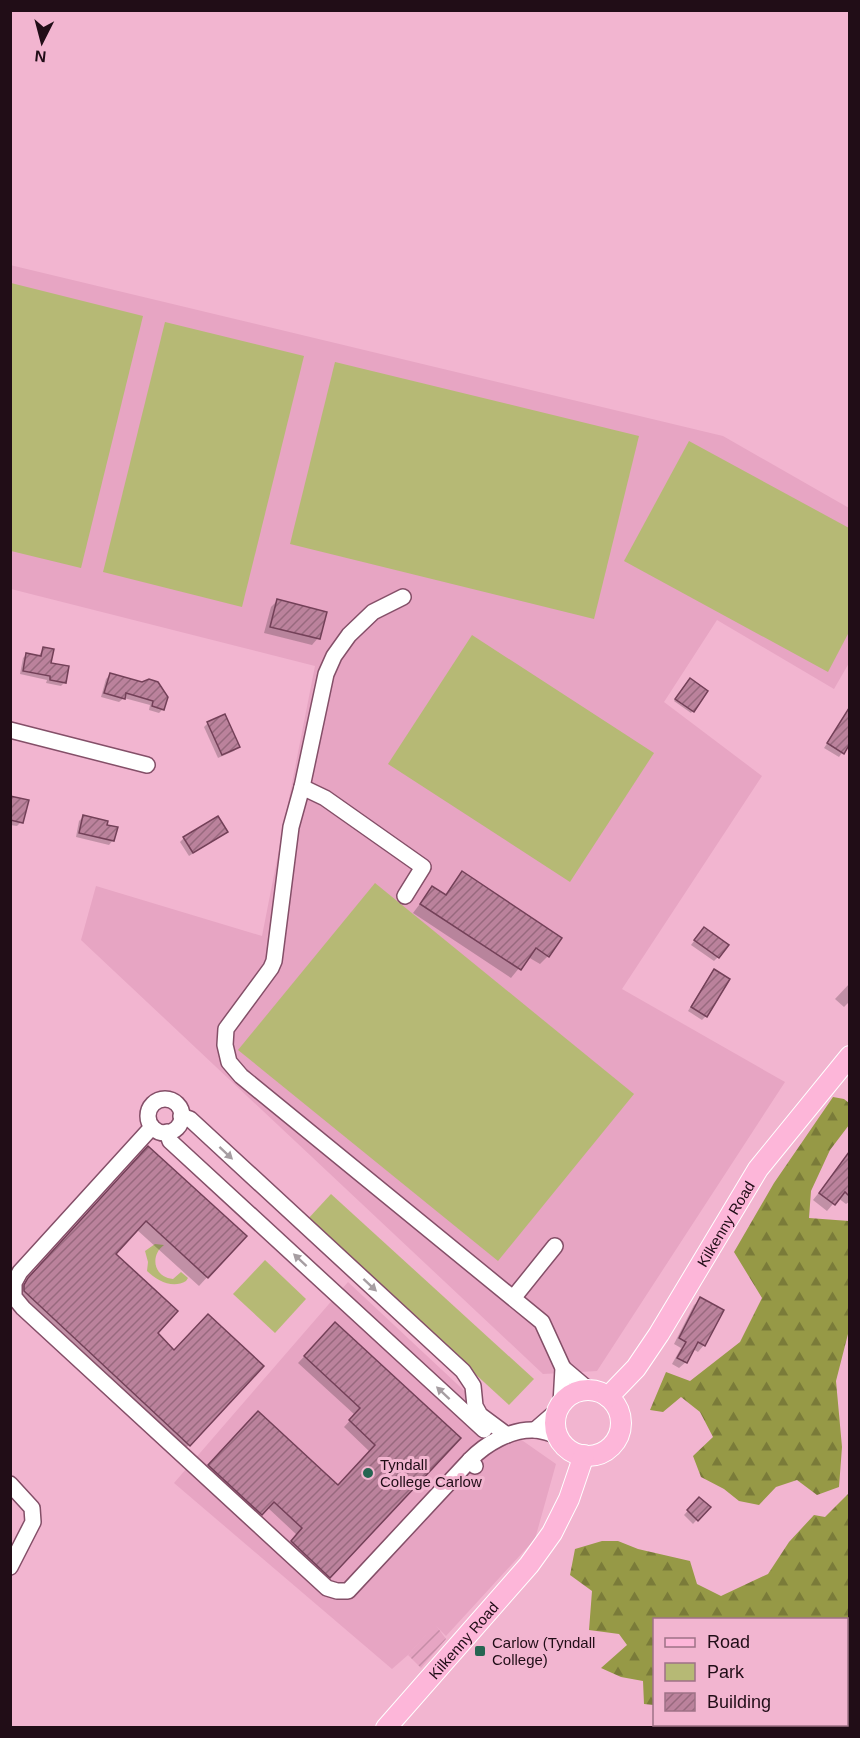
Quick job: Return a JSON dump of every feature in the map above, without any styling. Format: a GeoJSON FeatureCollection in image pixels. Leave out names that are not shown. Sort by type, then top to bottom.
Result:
{"type":"FeatureCollection","features":[{"type":"Feature","properties":{"kind":"main road","name":"Kilkenny Road"},"geometry":{"type":"LineString","coordinates":[[608,1397],[636,1368],[659,1334],[758,1169],[849,1056]]}},
{"type":"Feature","properties":{"kind":"main road"},"geometry":{"type":"LineString","coordinates":[[589,1390],[608,1397],[620,1412],[621,1425],[618,1438],[609,1448],[603,1452],[584,1455],[566,1447],[558,1436],[555,1423],[559,1407],[572,1394],[589,1390]]}},
{"type":"Feature","properties":{"kind":"main road","name":"Kilkenny Road"},"geometry":{"type":"LineString","coordinates":[[386,1728],[459,1643],[499,1601],[552,1533],[569,1499],[584,1455]]}},
{"type":"Feature","properties":{"kind":"street"},"geometry":{"type":"LineString","coordinates":[[402,597],[373,612],[349,635],[334,656],[326,674],[302,787],[291,827],[274,961],[226,1029],[225,1045],[229,1062],[241,1076],[543,1322],[563,1368],[589,1390]]}},
{"type":"Feature","properties":{"kind":"street"},"geometry":{"type":"LineString","coordinates":[[10,730],[147,765]]}},
{"type":"Feature","properties":{"kind":"street"},"geometry":{"type":"LineString","coordinates":[[302,787],[325,798],[423,867],[405,896]]}},
{"type":"Feature","properties":{"kind":"street"},"geometry":{"type":"LineString","coordinates":[[190,1115],[177,1127],[167,1132],[152,1127],[148,1117],[154,1099],[169,1099],[190,1115],[464,1371],[473,1386],[475,1406],[480,1415],[507,1435]]}},
{"type":"Feature","properties":{"kind":"street"},"geometry":{"type":"LineString","coordinates":[[152,1127],[20,1272],[14,1283],[14,1297],[23,1308],[327,1588],[337,1591],[348,1590],[473,1463],[481,1448],[507,1435]]}},
{"type":"Feature","properties":{"kind":"street"},"geometry":{"type":"LineString","coordinates":[[167,1132],[170,1141],[489,1434],[507,1435],[534,1430],[558,1436]]}},
{"type":"Feature","properties":{"kind":"street"},"geometry":{"type":"LineString","coordinates":[[514,1297],[555,1246]]}},
{"type":"Feature","properties":{"kind":"street"},"geometry":{"type":"LineString","coordinates":[[534,1430],[559,1407],[563,1368]]}},
{"type":"Feature","properties":{"kind":"street"},"geometry":{"type":"LineString","coordinates":[[10,1484],[32,1508],[33,1522],[10,1567]]}},
{"type":"Feature","properties":{"kind":"shaded area"},"geometry":{"type":"Polygon","coordinates":[[[10,265],[723,436],[849,508],[849,663],[834,689],[717,620],[664,702],[762,776],[622,989],[785,1082],[597,1371],[543,1374],[81,940],[96,886],[262,936],[315,666],[11,589],[10,265]]]}},
{"type":"Feature","properties":{"kind":"shaded area","name":"Tyndall College Carlow"},"geometry":{"type":"Polygon","coordinates":[[[348,1282],[503,1427],[556,1464],[535,1539],[446,1636],[435,1625],[392,1669],[174,1483],[348,1282]]]}},
{"type":"Feature","properties":{"kind":"shaded area"},"geometry":{"type":"Polygon","coordinates":[[[435,1624],[446,1639],[421,1668],[408,1655],[435,1624]]]}},
{"type":"Feature","properties":{"kind":"green space"},"geometry":{"type":"Polygon","coordinates":[[[11,283],[143,316],[81,568],[11,551],[11,283]]]}},
{"type":"Feature","properties":{"kind":"green space"},"geometry":{"type":"Polygon","coordinates":[[[165,322],[304,356],[242,607],[103,572],[165,322]]]}},
{"type":"Feature","properties":{"kind":"green space"},"geometry":{"type":"Polygon","coordinates":[[[335,362],[639,436],[594,619],[290,544],[335,362]]]}},
{"type":"Feature","properties":{"kind":"green space"},"geometry":{"type":"Polygon","coordinates":[[[689,441],[849,528],[849,632],[828,672],[624,561],[689,441]]]}},
{"type":"Feature","properties":{"kind":"green space"},"geometry":{"type":"Polygon","coordinates":[[[472,635],[654,753],[570,882],[388,764],[472,635]]]}},
{"type":"Feature","properties":{"kind":"green space"},"geometry":{"type":"Polygon","coordinates":[[[375,883],[634,1094],[498,1261],[238,1050],[375,883]]]}},
{"type":"Feature","properties":{"kind":"green space"},"geometry":{"type":"Polygon","coordinates":[[[833,1097],[844,1099],[849,1103],[849,1125],[830,1150],[811,1191],[809,1218],[849,1221],[849,1330],[836,1381],[842,1447],[839,1487],[817,1495],[797,1480],[776,1487],[759,1505],[739,1501],[724,1489],[701,1477],[693,1456],[713,1437],[700,1412],[681,1397],[663,1412],[650,1410],[666,1372],[690,1381],[740,1342],[762,1298],[734,1252],[774,1183],[833,1097]]]}},
{"type":"Feature","properties":{"kind":"green space"},"geometry":{"type":"Polygon","coordinates":[[[331,1194],[534,1379],[509,1405],[307,1220],[331,1194]]]}},
{"type":"Feature","properties":{"kind":"green space"},"geometry":{"type":"Polygon","coordinates":[[[155,1244],[164,1245],[155,1260],[161,1274],[173,1279],[181,1272],[188,1278],[186,1281],[176,1284],[165,1283],[147,1271],[148,1262],[145,1251],[155,1244]]]}},
{"type":"Feature","properties":{"kind":"green space"},"geometry":{"type":"Polygon","coordinates":[[[265,1260],[306,1299],[275,1333],[233,1294],[265,1260]]]}},
{"type":"Feature","properties":{"kind":"green space"},"geometry":{"type":"Polygon","coordinates":[[[849,1493],[849,1727],[716,1728],[714,1726],[848,1726],[848,1618],[653,1618],[653,1705],[644,1704],[643,1681],[621,1677],[601,1668],[627,1645],[619,1634],[589,1630],[592,1591],[570,1575],[575,1549],[602,1541],[618,1541],[638,1549],[690,1561],[697,1584],[721,1596],[768,1574],[789,1542],[814,1515],[825,1517],[849,1493]]]}},
{"type":"Feature","properties":{"kind":"building"},"geometry":{"type":"Polygon","coordinates":[[[277,599],[327,612],[320,639],[270,627],[277,599]]]}},
{"type":"Feature","properties":{"kind":"building"},"geometry":{"type":"Polygon","coordinates":[[[43,647],[54,649],[51,663],[69,666],[66,683],[50,680],[50,676],[23,671],[26,653],[41,656],[43,647]]]}},
{"type":"Feature","properties":{"kind":"building"},"geometry":{"type":"Polygon","coordinates":[[[110,673],[142,682],[149,679],[158,682],[168,697],[164,710],[152,706],[153,701],[126,693],[125,699],[104,693],[110,673]]]}},
{"type":"Feature","properties":{"kind":"building"},"geometry":{"type":"Polygon","coordinates":[[[690,678],[708,691],[694,712],[675,699],[690,678]]]}},
{"type":"Feature","properties":{"kind":"building"},"geometry":{"type":"Polygon","coordinates":[[[849,708],[849,745],[844,754],[827,743],[849,708]]]}},
{"type":"Feature","properties":{"kind":"building"},"geometry":{"type":"Polygon","coordinates":[[[225,714],[240,747],[222,755],[207,722],[225,714]]]}},
{"type":"Feature","properties":{"kind":"building"},"geometry":{"type":"Polygon","coordinates":[[[10,796],[29,800],[23,823],[10,820],[10,796]]]}},
{"type":"Feature","properties":{"kind":"building"},"geometry":{"type":"Polygon","coordinates":[[[83,815],[108,821],[107,825],[118,827],[114,841],[79,833],[83,815]]]}},
{"type":"Feature","properties":{"kind":"building"},"geometry":{"type":"Polygon","coordinates":[[[218,816],[228,832],[193,853],[183,837],[218,816]]]}},
{"type":"Feature","properties":{"kind":"building"},"geometry":{"type":"Polygon","coordinates":[[[462,871],[562,938],[549,957],[536,948],[521,970],[420,904],[432,886],[446,895],[462,871]]]}},
{"type":"Feature","properties":{"kind":"building"},"geometry":{"type":"Polygon","coordinates":[[[704,927],[729,945],[719,958],[694,940],[704,927]]]}},
{"type":"Feature","properties":{"kind":"building"},"geometry":{"type":"Polygon","coordinates":[[[714,969],[730,979],[707,1017],[691,1007],[714,969]]]}},
{"type":"Feature","properties":{"kind":"building"},"geometry":{"type":"Polygon","coordinates":[[[148,1146],[247,1236],[208,1278],[146,1221],[116,1254],[178,1311],[158,1333],[174,1350],[208,1314],[264,1366],[190,1446],[24,1291],[28,1278],[148,1146]]]}},
{"type":"Feature","properties":{"kind":"building"},"geometry":{"type":"Polygon","coordinates":[[[849,1152],[849,1196],[845,1192],[835,1205],[819,1193],[849,1152]]]}},
{"type":"Feature","properties":{"kind":"building"},"geometry":{"type":"Polygon","coordinates":[[[700,1297],[724,1310],[705,1346],[698,1342],[687,1363],[677,1358],[686,1342],[679,1338],[700,1297]]]}},
{"type":"Feature","properties":{"kind":"building","name":"Tyndall College Carlow"},"geometry":{"type":"Polygon","coordinates":[[[335,1322],[461,1438],[330,1578],[291,1541],[302,1528],[274,1502],[262,1515],[208,1465],[258,1411],[338,1485],[375,1445],[349,1420],[360,1408],[304,1356],[335,1322]]]}},
{"type":"Feature","properties":{"kind":"building"},"geometry":{"type":"Polygon","coordinates":[[[699,1497],[711,1507],[698,1521],[687,1510],[699,1497]]]}},
{"type":"Feature","properties":{"kind":"place","name":"Tyndall College Carlow"},"geometry":{"type":"Point","coordinates":[368,1473]}},
{"type":"Feature","properties":{"kind":"place","name":"Carlow (Tyndall College)"},"geometry":{"type":"Point","coordinates":[480,1651]}}]}
